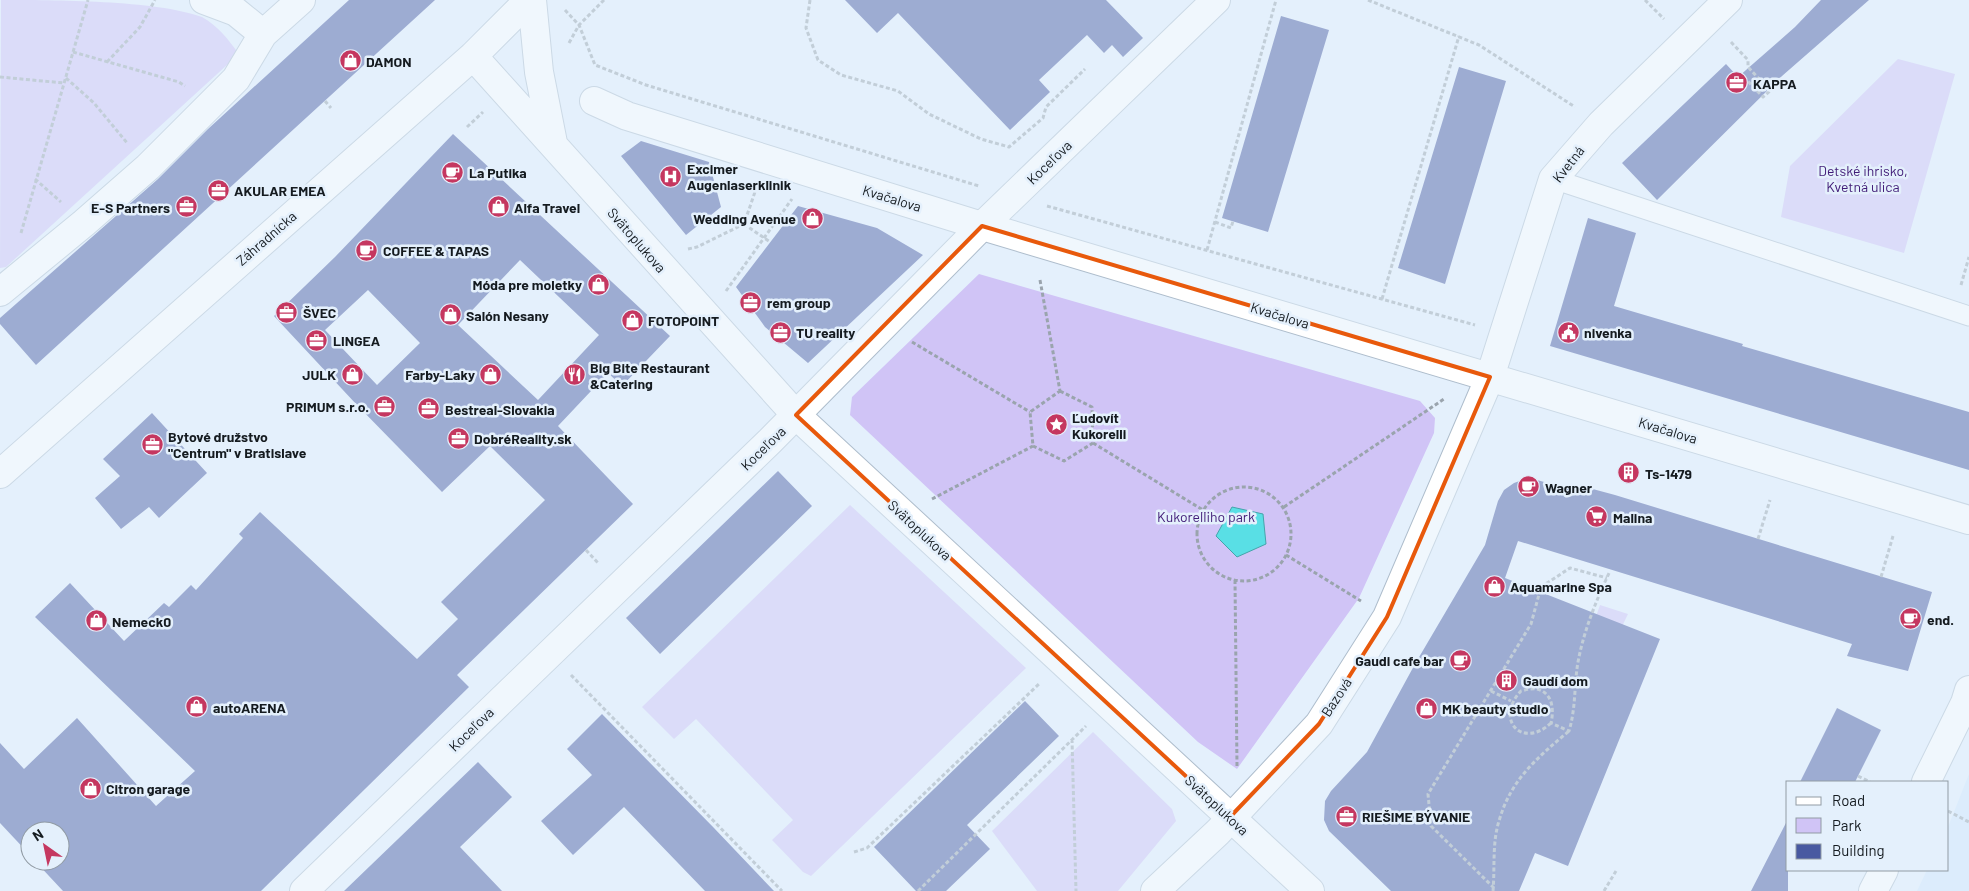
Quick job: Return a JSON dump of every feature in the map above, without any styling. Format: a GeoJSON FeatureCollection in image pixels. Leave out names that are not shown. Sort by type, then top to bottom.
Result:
{"type":"FeatureCollection","features":[{"type":"Feature","properties":{"kind":"street"},"geometry":{"type":"LineString","coordinates":[[204,0],[236,12],[263,34]]}},
{"type":"Feature","properties":{"kind":"street"},"geometry":{"type":"LineString","coordinates":[[0,292],[148,167],[212,105],[236,79],[263,34],[301,0]]}},
{"type":"Feature","properties":{"kind":"street"},"geometry":{"type":"LineString","coordinates":[[531,0],[539,72],[553,145]]}},
{"type":"Feature","properties":{"kind":"street","name":"Záhradnícka"},"geometry":{"type":"LineString","coordinates":[[3,464],[473,56],[531,0]]}},
{"type":"Feature","properties":{"kind":"street","name":"Koceľova"},"geometry":{"type":"LineString","coordinates":[[304,891],[796,415],[982,226],[1216,0]]}},
{"type":"Feature","properties":{"kind":"street","name":"Kvetná"},"geometry":{"type":"LineString","coordinates":[[1490,377],[1553,179],[1601,124],[1728,0]]}},
{"type":"Feature","properties":{"kind":"street","name":"Svätoplukova"},"geometry":{"type":"LineString","coordinates":[[473,56],[666,274],[796,415],[1310,891]]}},
{"type":"Feature","properties":{"kind":"street","name":"Kvačalova"},"geometry":{"type":"LineString","coordinates":[[594,101],[627,116],[982,226],[1969,520]]}},
{"type":"Feature","properties":{"kind":"street","name":"Bazová"},"geometry":{"type":"LineString","coordinates":[[1155,891],[1266,782],[1318,724],[1386,617],[1490,377]]}},
{"type":"Feature","properties":{"kind":"street"},"geometry":{"type":"LineString","coordinates":[[1926,781],[1965,703],[1969,690]]}},
{"type":"Feature","properties":{"kind":"street"},"geometry":{"type":"LineString","coordinates":[[1873,891],[1883,871]]}},
{"type":"Feature","properties":{"kind":"lane"},"geometry":{"type":"LineString","coordinates":[[1553,179],[1969,316]]}},
{"type":"Feature","properties":{"kind":"path"},"geometry":{"type":"LineString","coordinates":[[21,234],[88,0]]}},
{"type":"Feature","properties":{"kind":"path"},"geometry":{"type":"LineString","coordinates":[[107,62],[140,27],[155,0]]}},
{"type":"Feature","properties":{"kind":"path"},"geometry":{"type":"LineString","coordinates":[[562,6],[578,25],[604,0]]}},
{"type":"Feature","properties":{"kind":"path"},"geometry":{"type":"LineString","coordinates":[[810,0],[806,28],[818,60],[841,75],[898,91],[929,114],[982,140],[1009,147],[1043,118],[1046,107],[1085,69]]}},
{"type":"Feature","properties":{"kind":"path"},"geometry":{"type":"LineString","coordinates":[[1207,250],[1276,0]]}},
{"type":"Feature","properties":{"kind":"path"},"geometry":{"type":"LineString","coordinates":[[1368,0],[1479,45],[1601,124]]}},
{"type":"Feature","properties":{"kind":"path"},"geometry":{"type":"LineString","coordinates":[[1645,0],[1669,25]]}},
{"type":"Feature","properties":{"kind":"path"},"geometry":{"type":"LineString","coordinates":[[1382,299],[1459,36]]}},
{"type":"Feature","properties":{"kind":"path"},"geometry":{"type":"LineString","coordinates":[[1728,39],[1748,60],[1748,67],[1770,91],[1763,97],[1743,76],[1740,79]]}},
{"type":"Feature","properties":{"kind":"path"},"geometry":{"type":"LineString","coordinates":[[73,52],[179,82],[212,105]]}},
{"type":"Feature","properties":{"kind":"path"},"geometry":{"type":"LineString","coordinates":[[0,77],[64,83]]}},
{"type":"Feature","properties":{"kind":"path"},"geometry":{"type":"LineString","coordinates":[[65,77],[94,104],[148,167]]}},
{"type":"Feature","properties":{"kind":"path"},"geometry":{"type":"LineString","coordinates":[[325,101],[331,108]]}},
{"type":"Feature","properties":{"kind":"path"},"geometry":{"type":"LineString","coordinates":[[686,249],[697,246],[744,224],[757,184]]}},
{"type":"Feature","properties":{"kind":"path"},"geometry":{"type":"LineString","coordinates":[[724,294],[795,195]]}},
{"type":"Feature","properties":{"kind":"path"},"geometry":{"type":"LineString","coordinates":[[1215,222],[1230,228],[1233,221]]}},
{"type":"Feature","properties":{"kind":"path"},"geometry":{"type":"LineString","coordinates":[[744,224],[770,242]]}},
{"type":"Feature","properties":{"kind":"path"},"geometry":{"type":"LineString","coordinates":[[1040,280],[1060,391]]}},
{"type":"Feature","properties":{"kind":"path"},"geometry":{"type":"LineString","coordinates":[[905,338],[1030,412]]}},
{"type":"Feature","properties":{"kind":"path"},"geometry":{"type":"LineString","coordinates":[[1030,412],[1060,391]]}},
{"type":"Feature","properties":{"kind":"path"},"geometry":{"type":"LineString","coordinates":[[1060,391],[1092,407],[1093,443]]}},
{"type":"Feature","properties":{"kind":"path"},"geometry":{"type":"LineString","coordinates":[[1284,507],[1444,399]]}},
{"type":"Feature","properties":{"kind":"path"},"geometry":{"type":"LineString","coordinates":[[1030,412],[1033,446]]}},
{"type":"Feature","properties":{"kind":"path"},"geometry":{"type":"LineString","coordinates":[[1033,446],[1064,461],[1093,443]]}},
{"type":"Feature","properties":{"kind":"path"},"geometry":{"type":"LineString","coordinates":[[1093,443],[1203,510]]}},
{"type":"Feature","properties":{"kind":"path"},"geometry":{"type":"LineString","coordinates":[[928,501],[1033,446]]}},
{"type":"Feature","properties":{"kind":"path"},"geometry":{"type":"LineString","coordinates":[[1243,486],[1259,489],[1273,496],[1284,507],[1291,531],[1291,543],[1286,555],[1277,567],[1265,576],[1250,581],[1235,580],[1221,575],[1209,566],[1201,553],[1197,539],[1198,523],[1203,510],[1214,498],[1227,490],[1243,486]]}},
{"type":"Feature","properties":{"kind":"path"},"geometry":{"type":"LineString","coordinates":[[1758,539],[1770,500]]}},
{"type":"Feature","properties":{"kind":"path"},"geometry":{"type":"LineString","coordinates":[[1881,577],[1893,536]]}},
{"type":"Feature","properties":{"kind":"path"},"geometry":{"type":"LineString","coordinates":[[586,550],[600,565]]}},
{"type":"Feature","properties":{"kind":"path"},"geometry":{"type":"LineString","coordinates":[[1286,555],[1364,602]]}},
{"type":"Feature","properties":{"kind":"path"},"geometry":{"type":"LineString","coordinates":[[1494,889],[1431,826],[1428,794],[1531,624],[1541,587],[1570,568],[1607,578]]}},
{"type":"Feature","properties":{"kind":"path"},"geometry":{"type":"LineString","coordinates":[[1494,889],[1498,822],[1516,780],[1538,757],[1569,731],[1574,715],[1578,664],[1585,630],[1610,571]]}},
{"type":"Feature","properties":{"kind":"path"},"geometry":{"type":"LineString","coordinates":[[1235,580],[1237,769]]}},
{"type":"Feature","properties":{"kind":"path"},"geometry":{"type":"LineString","coordinates":[[565,670],[782,891]]}},
{"type":"Feature","properties":{"kind":"path"},"geometry":{"type":"LineString","coordinates":[[854,852],[867,848],[1046,677]]}},
{"type":"Feature","properties":{"kind":"path"},"geometry":{"type":"LineString","coordinates":[[1538,689],[1548,696],[1554,710],[1551,723],[1542,732],[1531,734],[1521,732],[1514,726],[1508,712],[1511,701],[1521,691],[1538,689]]}},
{"type":"Feature","properties":{"kind":"path"},"geometry":{"type":"LineString","coordinates":[[1491,691],[1511,701]]}},
{"type":"Feature","properties":{"kind":"path"},"geometry":{"type":"LineString","coordinates":[[1551,723],[1569,731]]}},
{"type":"Feature","properties":{"kind":"path"},"geometry":{"type":"LineString","coordinates":[[918,891],[1087,725]]}},
{"type":"Feature","properties":{"kind":"path"},"geometry":{"type":"LineString","coordinates":[[1072,738],[1076,891]]}},
{"type":"Feature","properties":{"kind":"path"},"geometry":{"type":"LineString","coordinates":[[1858,776],[1868,781]]}},
{"type":"Feature","properties":{"kind":"path"},"geometry":{"type":"LineString","coordinates":[[1949,812],[1969,822]]}},
{"type":"Feature","properties":{"kind":"path"},"geometry":{"type":"LineString","coordinates":[[1604,891],[1616,871]]}},
{"type":"Feature","properties":{"kind":"highlighted area"},"geometry":{"type":"Polygon","coordinates":[[[982,226],[1490,377],[1387,617],[1319,724],[1230,817],[796,415],[982,226]]]}},
{"type":"Feature","properties":{"kind":"shaded area"},"geometry":{"type":"Polygon","coordinates":[[[1969,774],[1969,891],[1917,891],[1927,871],[1949,871],[1949,824],[1969,774]]]}},
{"type":"Feature","properties":{"kind":"green space"},"geometry":{"type":"Polygon","coordinates":[[[1,0],[104,2],[182,11],[202,17],[213,24],[239,54],[6,267],[0,268],[1,0]]]}},
{"type":"Feature","properties":{"kind":"green space","name":"Detské ihrisko, Kvetná ulica"},"geometry":{"type":"Polygon","coordinates":[[[1898,59],[1955,74],[1904,253],[1781,217],[1790,166],[1898,59]]]}},
{"type":"Feature","properties":{"kind":"green space","name":"Kukorelliho park"},"geometry":{"type":"Polygon","coordinates":[[[979,274],[1420,401],[1435,418],[1434,433],[1359,598],[1237,769],[1198,742],[850,415],[852,397],[979,274]]]}},
{"type":"Feature","properties":{"kind":"green space"},"geometry":{"type":"Polygon","coordinates":[[[850,505],[1026,668],[811,876],[803,872],[772,840],[793,820],[696,719],[674,739],[642,707],[850,505]]]}},
{"type":"Feature","properties":{"kind":"green space"},"geometry":{"type":"Polygon","coordinates":[[[1600,605],[1628,614],[1600,672],[1580,662],[1600,605]]]}},
{"type":"Feature","properties":{"kind":"green space"},"geometry":{"type":"Polygon","coordinates":[[[1093,732],[1172,809],[1176,821],[1118,891],[1037,891],[992,831],[1093,732]]]}},
{"type":"Feature","properties":{"kind":"water"},"geometry":{"type":"Polygon","coordinates":[[[1232,507],[1263,514],[1266,544],[1237,557],[1216,536],[1232,507]]]}},
{"type":"Feature","properties":{"kind":"building"},"geometry":{"type":"Polygon","coordinates":[[[349,0],[435,0],[36,365],[0,324],[0,318],[158,179],[208,129],[349,0]]]}},
{"type":"Feature","properties":{"kind":"building"},"geometry":{"type":"Polygon","coordinates":[[[845,0],[1106,0],[1143,38],[1123,57],[1112,45],[1104,53],[1087,35],[1039,80],[1050,92],[1010,130],[898,13],[877,33],[845,0]]]}},
{"type":"Feature","properties":{"kind":"building"},"geometry":{"type":"Polygon","coordinates":[[[1821,0],[1869,0],[1782,76],[1657,200],[1622,163],[1726,64],[1738,77],[1795,27],[1821,0]]]}},
{"type":"Feature","properties":{"kind":"building"},"geometry":{"type":"Polygon","coordinates":[[[1281,16],[1329,30],[1268,232],[1222,218],[1281,16]]]}},
{"type":"Feature","properties":{"kind":"building"},"geometry":{"type":"Polygon","coordinates":[[[1459,67],[1506,81],[1445,284],[1398,268],[1459,67]]]}},
{"type":"Feature","properties":{"kind":"building"},"geometry":{"type":"Polygon","coordinates":[[[453,134],[670,336],[622,386],[608,373],[558,426],[633,504],[457,675],[469,687],[261,891],[63,891],[44,871],[70,871],[70,821],[20,821],[20,844],[0,823],[0,743],[24,769],[77,718],[156,806],[195,771],[35,617],[70,583],[124,641],[164,603],[169,607],[191,585],[196,590],[243,538],[239,534],[260,512],[417,659],[458,619],[441,602],[545,500],[490,446],[442,492],[274,316],[335,257],[453,134]],[[520,260],[458,325],[538,400],[599,335],[520,260]],[[368,290],[325,330],[377,385],[420,343],[368,290]]]}},
{"type":"Feature","properties":{"kind":"building"},"geometry":{"type":"Polygon","coordinates":[[[641,141],[709,162],[721,207],[686,235],[621,156],[641,141]]]}},
{"type":"Feature","properties":{"kind":"building"},"geometry":{"type":"Polygon","coordinates":[[[798,206],[877,228],[923,255],[808,363],[765,327],[736,287],[798,206]]]}},
{"type":"Feature","properties":{"kind":"building"},"geometry":{"type":"Polygon","coordinates":[[[1588,218],[1636,233],[1614,306],[1743,344],[1742,346],[1969,412],[1969,470],[1550,346],[1588,218]]]}},
{"type":"Feature","properties":{"kind":"building"},"geometry":{"type":"Polygon","coordinates":[[[152,413],[207,473],[159,518],[149,507],[121,529],[95,498],[120,476],[103,459],[152,413]]]}},
{"type":"Feature","properties":{"kind":"building"},"geometry":{"type":"Polygon","coordinates":[[[778,471],[812,506],[660,654],[626,618],[778,471]]]}},
{"type":"Feature","properties":{"kind":"building","name":"Gaudí dom"},"geometry":{"type":"Polygon","coordinates":[[[1525,479],[1537,480],[1587,494],[1589,488],[1615,495],[1932,592],[1908,671],[1847,656],[1852,644],[1518,541],[1505,578],[1660,639],[1568,866],[1535,853],[1519,891],[1391,891],[1329,831],[1324,820],[1325,801],[1331,791],[1367,752],[1415,664],[1485,545],[1498,501],[1504,490],[1514,483],[1525,479]]]}},
{"type":"Feature","properties":{"kind":"building"},"geometry":{"type":"Polygon","coordinates":[[[1025,701],[1059,736],[967,825],[990,849],[946,891],[916,891],[874,847],[1025,701]]]}},
{"type":"Feature","properties":{"kind":"building"},"geometry":{"type":"Polygon","coordinates":[[[1837,708],[1881,730],[1856,781],[1800,781],[1837,708]]]}},
{"type":"Feature","properties":{"kind":"building"},"geometry":{"type":"Polygon","coordinates":[[[602,714],[774,891],[705,891],[624,807],[573,855],[541,821],[592,775],[567,749],[602,714]]]}},
{"type":"Feature","properties":{"kind":"building"},"geometry":{"type":"Polygon","coordinates":[[[478,762],[512,797],[460,847],[502,891],[344,891],[478,762]]]}},
{"type":"Feature","properties":{"kind":"building"},"geometry":{"type":"Polygon","coordinates":[[[1786,823],[1788,891],[1751,891],[1786,823]]]}},
{"type":"Feature","properties":{"kind":"place","name":"DAMON"},"geometry":{"type":"Point","coordinates":[350,61]}},
{"type":"Feature","properties":{"kind":"place","name":"KAPPA"},"geometry":{"type":"Point","coordinates":[1737,83]}},
{"type":"Feature","properties":{"kind":"place","name":"La Putika"},"geometry":{"type":"Point","coordinates":[453,172]}},
{"type":"Feature","properties":{"kind":"place","name":"Excimer Augenlaserklinik"},"geometry":{"type":"Point","coordinates":[671,176]}},
{"type":"Feature","properties":{"kind":"place","name":"AKULAR EMEA"},"geometry":{"type":"Point","coordinates":[218,190]}},
{"type":"Feature","properties":{"kind":"place","name":"E-S Partners"},"geometry":{"type":"Point","coordinates":[186,207]}},
{"type":"Feature","properties":{"kind":"place","name":"Alfa Travel"},"geometry":{"type":"Point","coordinates":[498,207]}},
{"type":"Feature","properties":{"kind":"place","name":"Wedding Avenue"},"geometry":{"type":"Point","coordinates":[812,218]}},
{"type":"Feature","properties":{"kind":"place","name":"COFFEE & TAPAS"},"geometry":{"type":"Point","coordinates":[367,250]}},
{"type":"Feature","properties":{"kind":"place","name":"Móda pre moletky"},"geometry":{"type":"Point","coordinates":[598,284]}},
{"type":"Feature","properties":{"kind":"place","name":"rem group"},"geometry":{"type":"Point","coordinates":[751,302]}},
{"type":"Feature","properties":{"kind":"place","name":"ŠVEC"},"geometry":{"type":"Point","coordinates":[287,312]}},
{"type":"Feature","properties":{"kind":"place","name":"Salón Nesany"},"geometry":{"type":"Point","coordinates":[450,315]}},
{"type":"Feature","properties":{"kind":"place","name":"FOTOPOINT"},"geometry":{"type":"Point","coordinates":[632,320]}},
{"type":"Feature","properties":{"kind":"place","name":"TU reality"},"geometry":{"type":"Point","coordinates":[780,332]}},
{"type":"Feature","properties":{"kind":"place","name":"nivenka"},"geometry":{"type":"Point","coordinates":[1568,332]}},
{"type":"Feature","properties":{"kind":"place","name":"LINGEA"},"geometry":{"type":"Point","coordinates":[317,340]}},
{"type":"Feature","properties":{"kind":"place","name":"JULK"},"geometry":{"type":"Point","coordinates":[352,374]}},
{"type":"Feature","properties":{"kind":"place","name":"Farby-Laky"},"geometry":{"type":"Point","coordinates":[491,374]}},
{"type":"Feature","properties":{"kind":"place","name":"Big Bite Restaurant &Catering"},"geometry":{"type":"Point","coordinates":[574,375]}},
{"type":"Feature","properties":{"kind":"place","name":"PRIMUM s.r.o."},"geometry":{"type":"Point","coordinates":[385,406]}},
{"type":"Feature","properties":{"kind":"place","name":"Bestreal-Slovakia"},"geometry":{"type":"Point","coordinates":[429,409]}},
{"type":"Feature","properties":{"kind":"place","name":"Ľudovít Kukorelli"},"geometry":{"type":"Point","coordinates":[1056,425]}},
{"type":"Feature","properties":{"kind":"place","name":"DobréReality.sk"},"geometry":{"type":"Point","coordinates":[458,438]}},
{"type":"Feature","properties":{"kind":"place","name":"Bytové družstvo \"Centrum\" v Bratislave"},"geometry":{"type":"Point","coordinates":[152,444]}},
{"type":"Feature","properties":{"kind":"place","name":"Ts-1479"},"geometry":{"type":"Point","coordinates":[1629,473]}},
{"type":"Feature","properties":{"kind":"place","name":"Wagner"},"geometry":{"type":"Point","coordinates":[1529,487]}},
{"type":"Feature","properties":{"kind":"place","name":"Malina"},"geometry":{"type":"Point","coordinates":[1597,517]}},
{"type":"Feature","properties":{"kind":"place","name":"Aquamarine Spa"},"geometry":{"type":"Point","coordinates":[1494,586]}},
{"type":"Feature","properties":{"kind":"place","name":"end."},"geometry":{"type":"Point","coordinates":[1911,619]}},
{"type":"Feature","properties":{"kind":"place","name":"Nemeck0"},"geometry":{"type":"Point","coordinates":[96,621]}},
{"type":"Feature","properties":{"kind":"place","name":"Gaudi cafe bar"},"geometry":{"type":"Point","coordinates":[1460,660]}},
{"type":"Feature","properties":{"kind":"place","name":"Gaudí dom"},"geometry":{"type":"Point","coordinates":[1507,680]}},
{"type":"Feature","properties":{"kind":"place","name":"autoARENA"},"geometry":{"type":"Point","coordinates":[197,707]}},
{"type":"Feature","properties":{"kind":"place","name":"MK beauty studio"},"geometry":{"type":"Point","coordinates":[1426,708]}},
{"type":"Feature","properties":{"kind":"place","name":"Citron garage"},"geometry":{"type":"Point","coordinates":[90,788]}},
{"type":"Feature","properties":{"kind":"place","name":"RIEŠIME BÝVANIE"},"geometry":{"type":"Point","coordinates":[1346,816]}}]}
